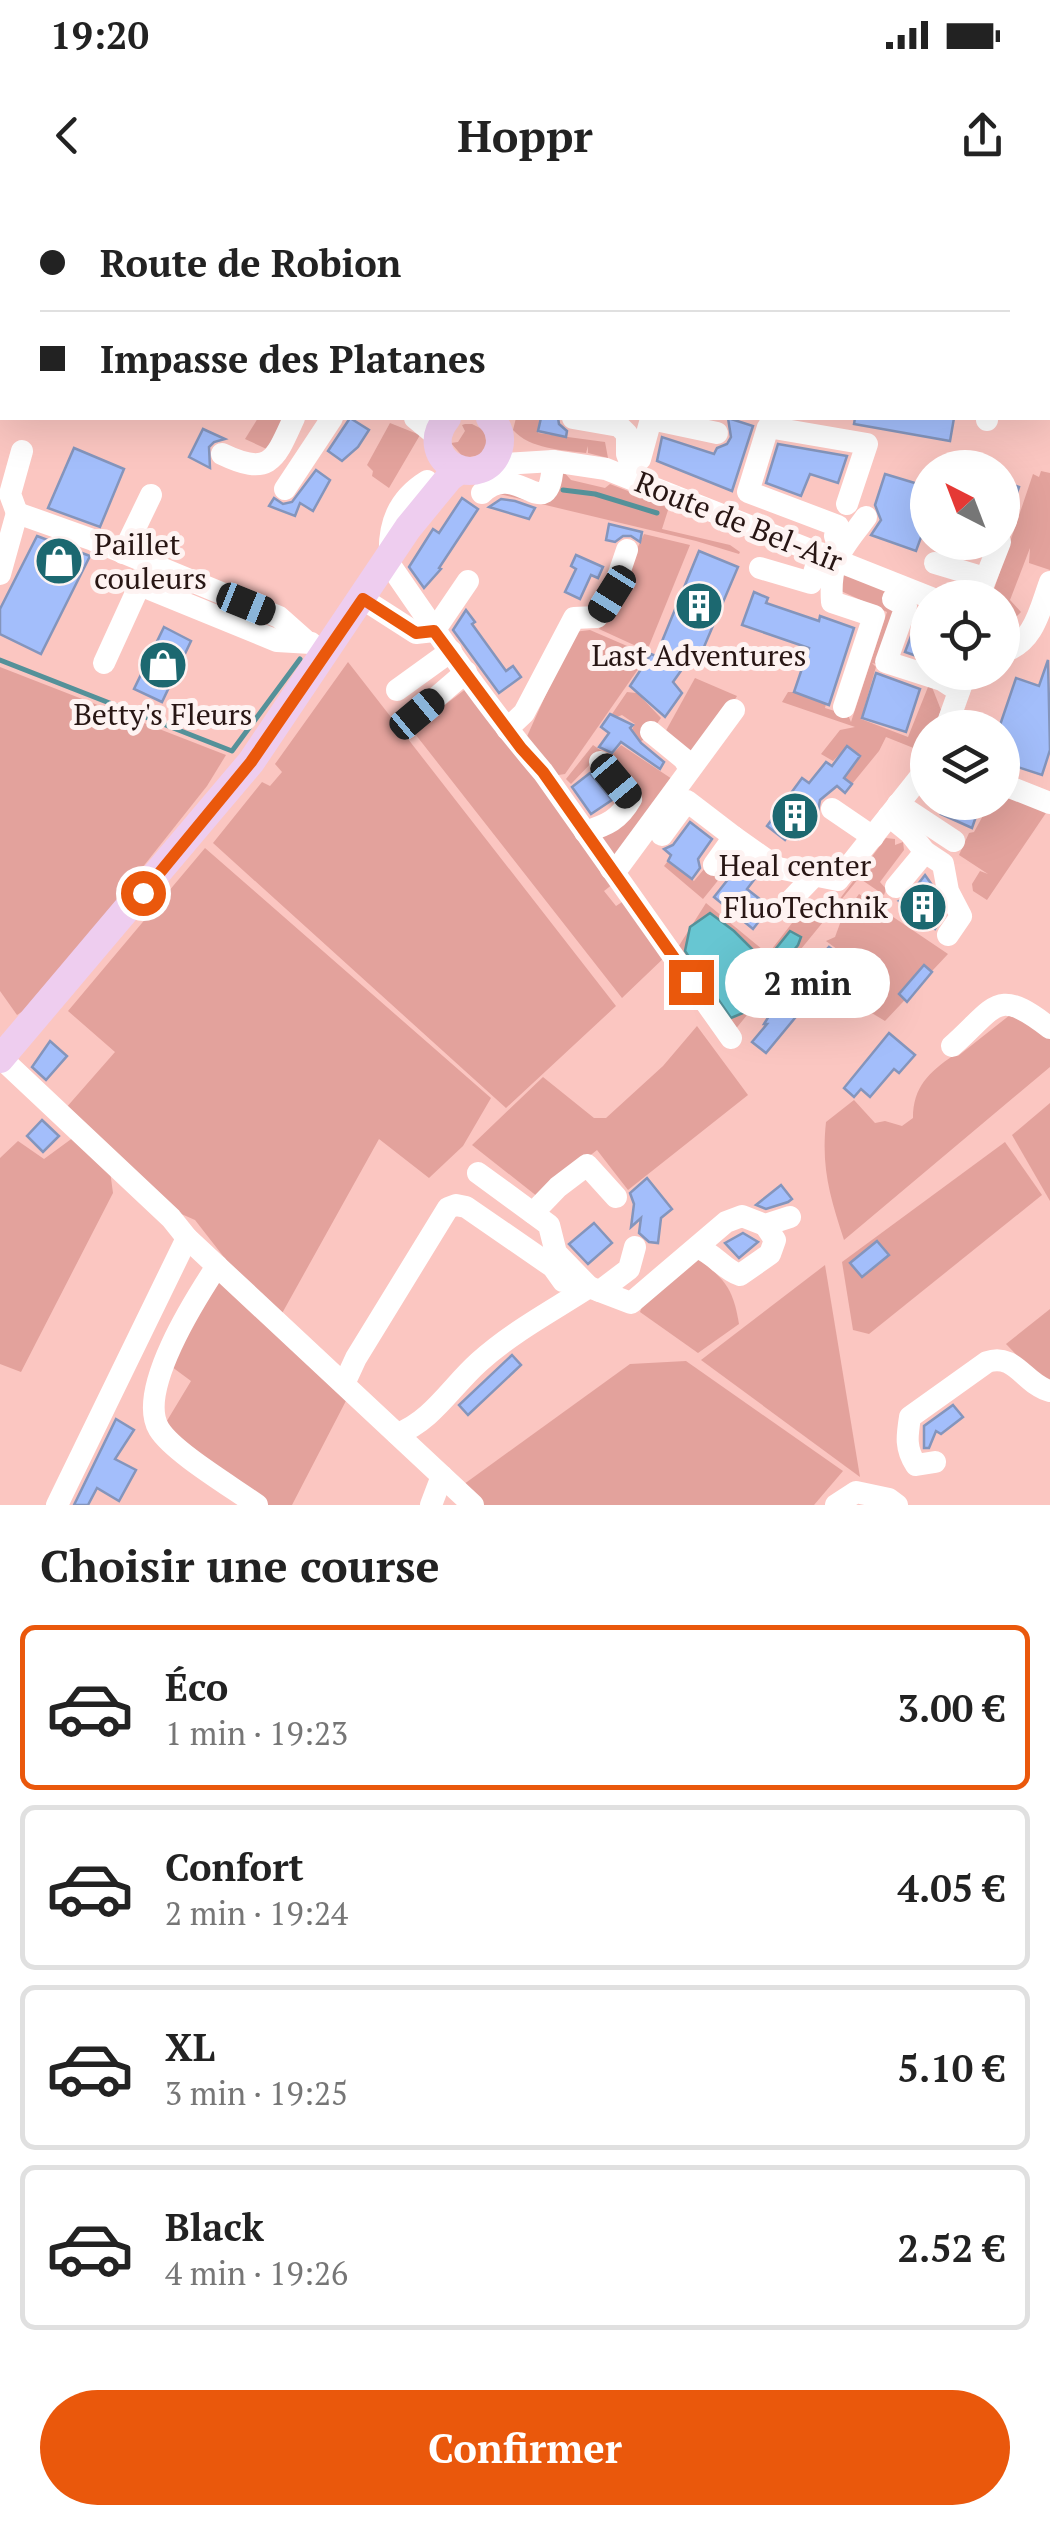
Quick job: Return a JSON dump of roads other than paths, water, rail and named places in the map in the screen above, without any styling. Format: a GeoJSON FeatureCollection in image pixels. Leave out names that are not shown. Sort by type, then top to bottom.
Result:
{"type":"FeatureCollection","features":[{"type":"Feature","properties":{"kind":"main road"},"geometry":{"type":"LineString","coordinates":[[454,448],[498,449],[496,424]]}},
{"type":"Feature","properties":{"kind":"main road"},"geometry":{"type":"LineString","coordinates":[[0,1059],[251,762],[317,645],[363,599],[408,528],[428,481],[454,448]]}},
{"type":"Feature","properties":{"kind":"main road"},"geometry":{"type":"LineString","coordinates":[[408,528],[449,478],[454,448]]}},
{"type":"Feature","properties":{"kind":"street"},"geometry":{"type":"LineString","coordinates":[[222,454],[258,467],[268,464],[293,420]]}},
{"type":"Feature","properties":{"kind":"street"},"geometry":{"type":"LineString","coordinates":[[286,490],[331,420]]}},
{"type":"Feature","properties":{"kind":"street"},"geometry":{"type":"LineString","coordinates":[[418,420],[454,448]]}},
{"type":"Feature","properties":{"kind":"street"},"geometry":{"type":"LineString","coordinates":[[584,420],[619,426],[626,434],[630,472]]}},
{"type":"Feature","properties":{"kind":"street"},"geometry":{"type":"LineString","coordinates":[[630,472],[640,459],[651,420]]}},
{"type":"Feature","properties":{"kind":"street"},"geometry":{"type":"LineString","coordinates":[[656,420],[718,433]]}},
{"type":"Feature","properties":{"kind":"street","name":"Route de Bel-Air"},"geometry":{"type":"LineString","coordinates":[[496,424],[548,461]]}},
{"type":"Feature","properties":{"kind":"street"},"geometry":{"type":"LineString","coordinates":[[760,568],[811,583],[832,554],[857,510],[867,444],[768,427],[748,492],[838,526],[832,554],[830,576],[832,602],[874,616],[844,707]]}},
{"type":"Feature","properties":{"kind":"street","name":"Route de Bel-Air"},"geometry":{"type":"LineString","coordinates":[[454,448],[630,472],[910,589]]}},
{"type":"Feature","properties":{"kind":"street"},"geometry":{"type":"LineString","coordinates":[[0,574],[16,513],[10,494],[22,451]]}},
{"type":"Feature","properties":{"kind":"street"},"geometry":{"type":"LineString","coordinates":[[482,494],[499,481],[539,494],[548,487],[548,461]]}},
{"type":"Feature","properties":{"kind":"street"},"geometry":{"type":"LineString","coordinates":[[428,481],[410,492],[389,531],[389,560],[434,631],[585,832],[731,1038]]}},
{"type":"Feature","properties":{"kind":"street"},"geometry":{"type":"LineString","coordinates":[[123,552],[151,495]]}},
{"type":"Feature","properties":{"kind":"street"},"geometry":{"type":"LineString","coordinates":[[16,513],[123,552],[145,574],[277,640],[317,645]]}},
{"type":"Feature","properties":{"kind":"street"},"geometry":{"type":"LineString","coordinates":[[507,729],[524,713],[574,618],[598,617],[612,594],[627,550]]}},
{"type":"Feature","properties":{"kind":"street"},"geometry":{"type":"LineString","coordinates":[[935,563],[967,580]]}},
{"type":"Feature","properties":{"kind":"street"},"geometry":{"type":"LineString","coordinates":[[104,663],[145,574]]}},
{"type":"Feature","properties":{"kind":"street"},"geometry":{"type":"LineString","coordinates":[[363,599],[416,633],[434,631],[468,581]]}},
{"type":"Feature","properties":{"kind":"street"},"geometry":{"type":"LineString","coordinates":[[1020,643],[1032,630],[1050,582]]}},
{"type":"Feature","properties":{"kind":"street"},"geometry":{"type":"LineString","coordinates":[[894,600],[906,606],[886,662],[910,668]]}},
{"type":"Feature","properties":{"kind":"street"},"geometry":{"type":"LineString","coordinates":[[397,690],[451,651]]}},
{"type":"Feature","properties":{"kind":"street"},"geometry":{"type":"LineString","coordinates":[[417,714],[466,672]]}},
{"type":"Feature","properties":{"kind":"street"},"geometry":{"type":"LineString","coordinates":[[611,869],[620,865],[734,710]]}},
{"type":"Feature","properties":{"kind":"street"},"geometry":{"type":"LineString","coordinates":[[652,732],[690,769]]}},
{"type":"Feature","properties":{"kind":"street"},"geometry":{"type":"LineString","coordinates":[[585,832],[609,824],[632,799],[600,762]]}},
{"type":"Feature","properties":{"kind":"street"},"geometry":{"type":"LineString","coordinates":[[662,834],[687,801],[778,868],[838,880],[910,790]]}},
{"type":"Feature","properties":{"kind":"street"},"geometry":{"type":"LineString","coordinates":[[1020,791],[1050,803]]}},
{"type":"Feature","properties":{"kind":"street"},"geometry":{"type":"LineString","coordinates":[[832,810],[872,836]]}},
{"type":"Feature","properties":{"kind":"street"},"geometry":{"type":"LineString","coordinates":[[894,810],[954,841]]}},
{"type":"Feature","properties":{"kind":"street"},"geometry":{"type":"LineString","coordinates":[[894,810],[925,852],[943,864],[948,890],[961,916],[948,935]]}},
{"type":"Feature","properties":{"kind":"street"},"geometry":{"type":"LineString","coordinates":[[714,865],[734,837]]}},
{"type":"Feature","properties":{"kind":"street"},"geometry":{"type":"LineString","coordinates":[[896,887],[925,852]]}},
{"type":"Feature","properties":{"kind":"street"},"geometry":{"type":"LineString","coordinates":[[791,900],[813,877]]}},
{"type":"Feature","properties":{"kind":"street"},"geometry":{"type":"LineString","coordinates":[[952,1046],[998,1005],[1008,1002],[1050,1028]]}},
{"type":"Feature","properties":{"kind":"street"},"geometry":{"type":"LineString","coordinates":[[0,1059],[474,1505]]}},
{"type":"Feature","properties":{"kind":"street"},"geometry":{"type":"LineString","coordinates":[[533,1213],[558,1187],[588,1165],[616,1197]]}},
{"type":"Feature","properties":{"kind":"street"},"geometry":{"type":"LineString","coordinates":[[478,1172],[549,1225],[556,1252],[588,1291]]}},
{"type":"Feature","properties":{"kind":"street"},"geometry":{"type":"LineString","coordinates":[[344,1384],[448,1208],[466,1207],[588,1291],[632,1303],[726,1222],[742,1216],[765,1225],[775,1240],[770,1254],[740,1276],[698,1248]]}},
{"type":"Feature","properties":{"kind":"street"},"geometry":{"type":"LineString","coordinates":[[765,1225],[790,1217]]}},
{"type":"Feature","properties":{"kind":"street"},"geometry":{"type":"LineString","coordinates":[[58,1505],[187,1238]]}},
{"type":"Feature","properties":{"kind":"street"},"geometry":{"type":"LineString","coordinates":[[397,1434],[412,1428],[509,1337],[628,1269],[635,1246]]}},
{"type":"Feature","properties":{"kind":"street"},"geometry":{"type":"LineString","coordinates":[[217,1266],[155,1385],[156,1425],[168,1440],[256,1505]]}},
{"type":"Feature","properties":{"kind":"street"},"geometry":{"type":"LineString","coordinates":[[934,1462],[916,1465],[909,1455],[906,1441],[910,1417],[987,1362],[1010,1361],[1042,1390],[1050,1391]]}},
{"type":"Feature","properties":{"kind":"street"},"geometry":{"type":"LineString","coordinates":[[430,1505],[442,1476]]}},
{"type":"Feature","properties":{"kind":"street"},"geometry":{"type":"LineString","coordinates":[[836,1505],[856,1492],[889,1499],[897,1505]]}},
{"type":"Feature","properties":{"kind":"water"},"geometry":{"type":"Polygon","coordinates":[[[710,913],[763,960],[790,931],[801,937],[743,1013],[731,1018],[685,951],[690,927],[710,913]]]}},
{"type":"Feature","properties":{"kind":"waterway"},"geometry":{"type":"LineString","coordinates":[[563,490],[595,494],[657,513]]}},
{"type":"Feature","properties":{"kind":"waterway"},"geometry":{"type":"LineString","coordinates":[[0,660],[232,751],[300,659]]}},
{"type":"Feature","properties":{"kind":"place","name":"Paillet couleurs"},"geometry":{"type":"Point","coordinates":[59,561]}},
{"type":"Feature","properties":{"kind":"place","name":"Last Adventures"},"geometry":{"type":"Point","coordinates":[699,606]}},
{"type":"Feature","properties":{"kind":"place","name":"Betty's Fleurs"},"geometry":{"type":"Point","coordinates":[163,665]}},
{"type":"Feature","properties":{"kind":"place","name":"Heal center"},"geometry":{"type":"Point","coordinates":[795,816]}},
{"type":"Feature","properties":{"kind":"place","name":"FluoTechnik"},"geometry":{"type":"Point","coordinates":[923,907]}}]}
